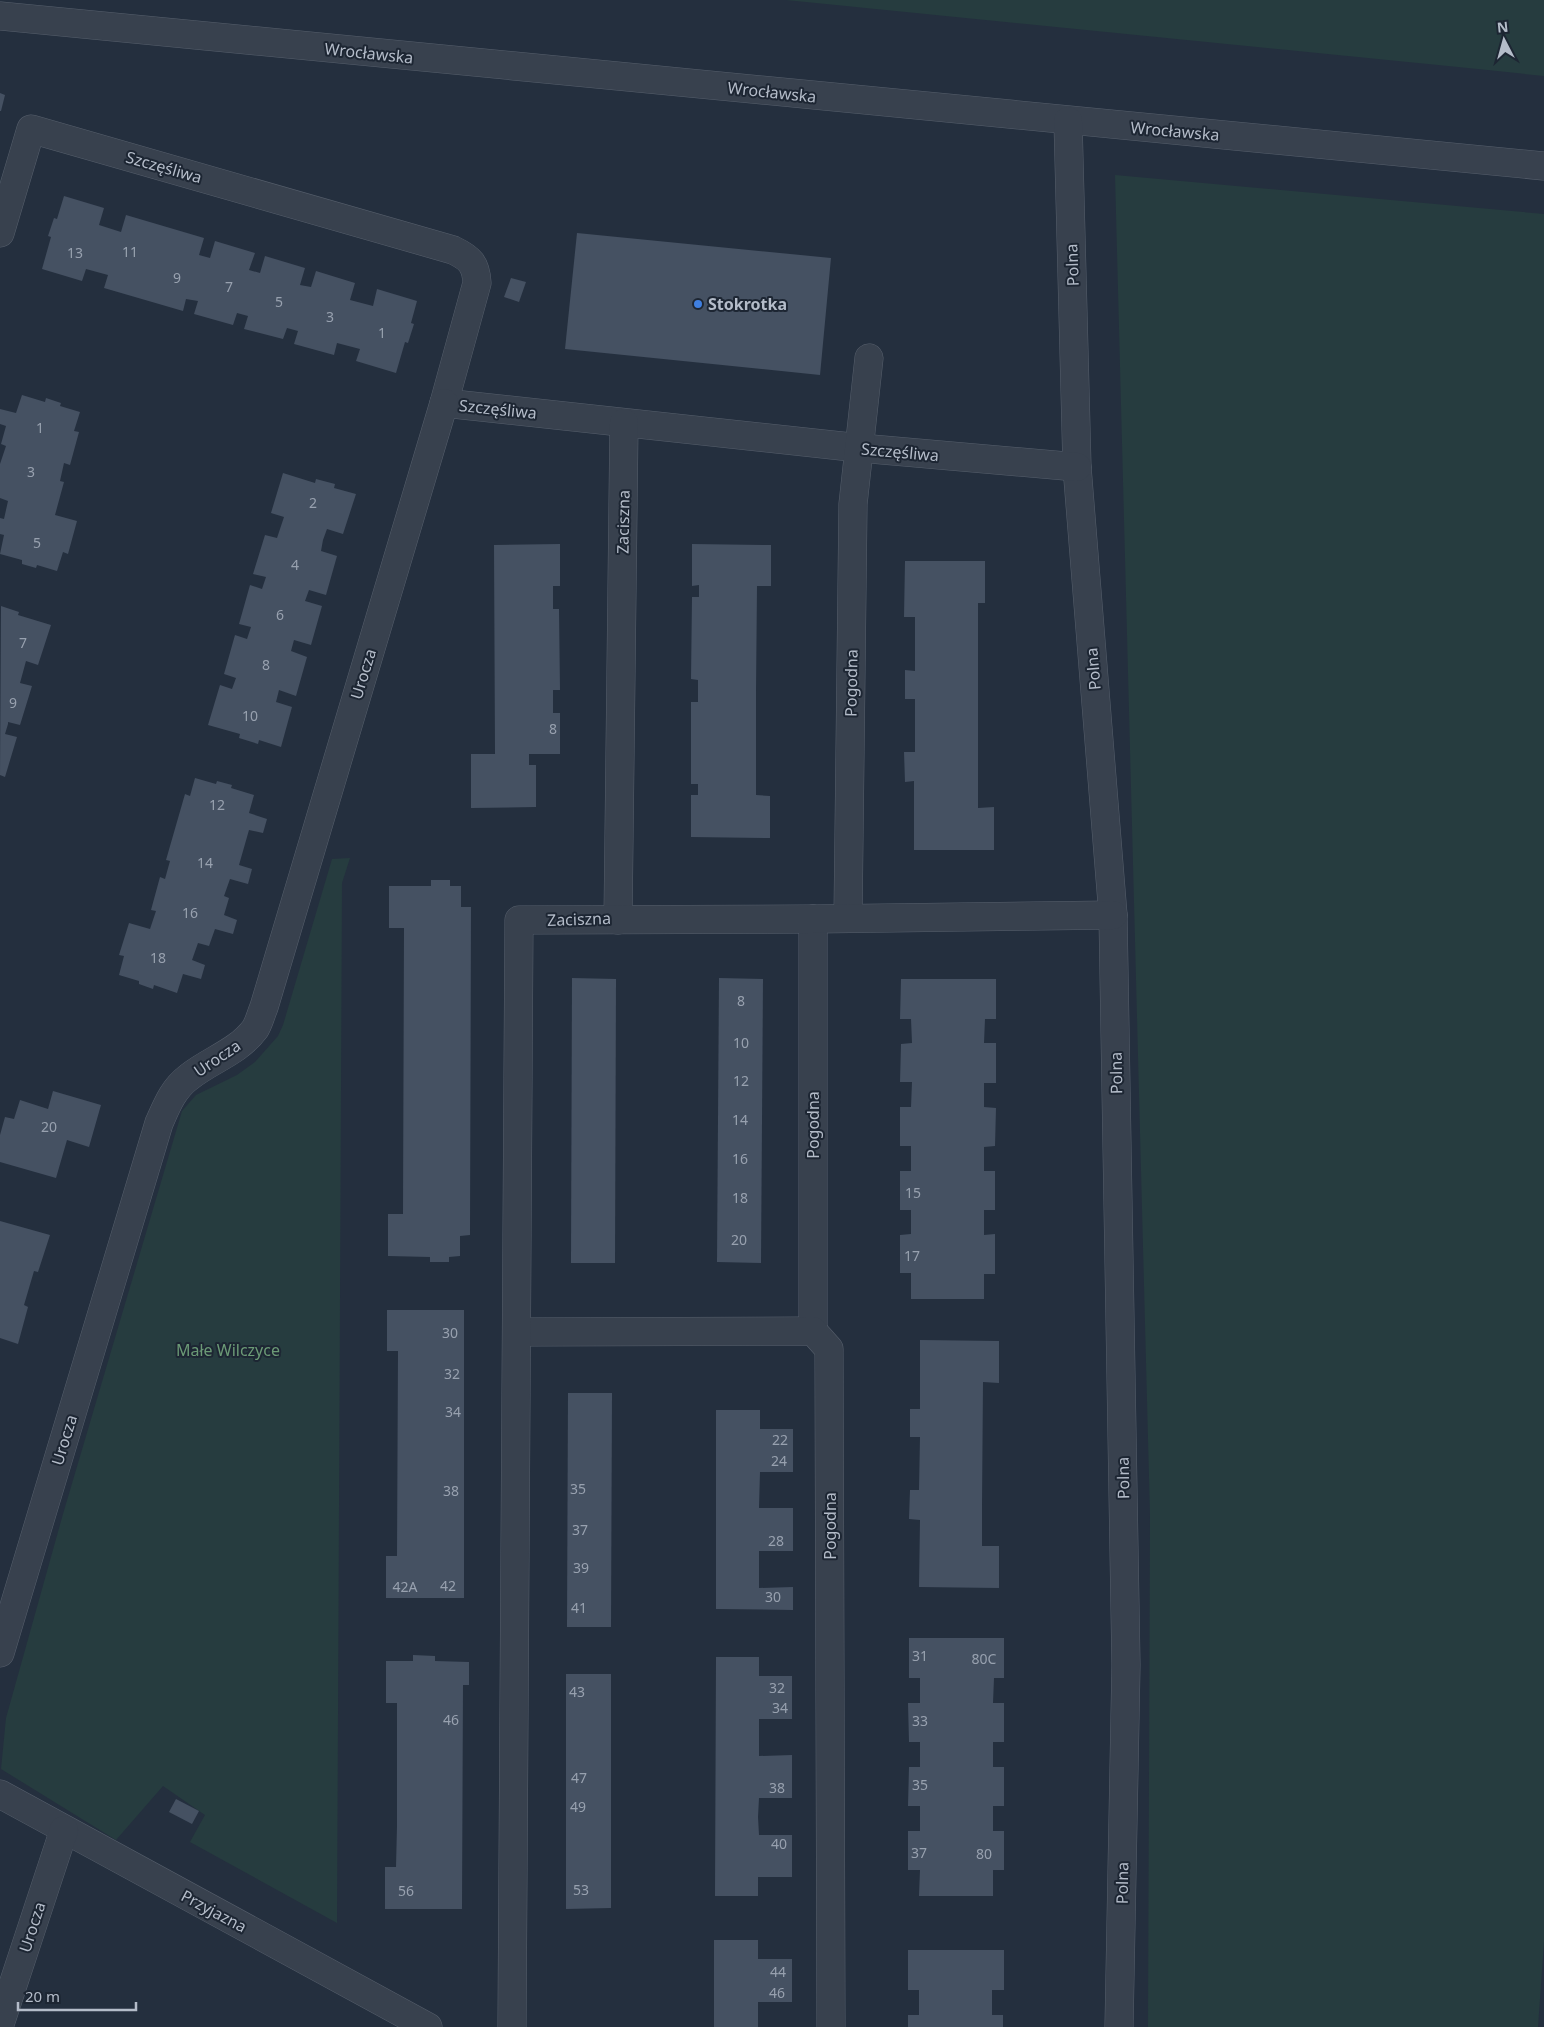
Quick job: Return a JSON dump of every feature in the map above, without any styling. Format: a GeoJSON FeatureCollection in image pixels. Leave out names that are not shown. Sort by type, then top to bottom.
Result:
{"type":"FeatureCollection","features":[{"type":"Feature","properties":{"kind":"street","name":"Wrocławska"},"geometry":{"type":"LineString","coordinates":[[0,16],[1544,166]]}},
{"type":"Feature","properties":{"kind":"street","name":"Polna"},"geometry":{"type":"LineString","coordinates":[[1068,121],[1077,467],[1113,915],[1126,1665],[1119,2027]]}},
{"type":"Feature","properties":{"kind":"street","name":"Szczęśliwa"},"geometry":{"type":"LineString","coordinates":[[0,233],[31,129],[453,250],[466,256],[476,270],[477,283],[444,403],[860,448],[1077,467]]}},
{"type":"Feature","properties":{"kind":"street","name":"Pogodna"},"geometry":{"type":"LineString","coordinates":[[848,918],[853,504],[869,358]]}},
{"type":"Feature","properties":{"kind":"street","name":"Urocza"},"geometry":{"type":"LineString","coordinates":[[0,1653],[159,1123],[170,1098],[176,1090],[188,1078],[237,1047],[256,1028],[264,1007],[444,403]]}},
{"type":"Feature","properties":{"kind":"street","name":"Zaciszna"},"geometry":{"type":"LineString","coordinates":[[517,1332],[518,920],[618,920],[624,423]]}},
{"type":"Feature","properties":{"kind":"street"},"geometry":{"type":"LineString","coordinates":[[618,920],[1113,915]]}},
{"type":"Feature","properties":{"kind":"street","name":"Pogodna"},"geometry":{"type":"LineString","coordinates":[[813,919],[821,1340],[830,1613],[831,2027]]}},
{"type":"Feature","properties":{"kind":"street"},"geometry":{"type":"LineString","coordinates":[[512,2027],[517,1332],[821,1340]]}},
{"type":"Feature","properties":{"kind":"street","name":"Przyjazna"},"geometry":{"type":"LineString","coordinates":[[0,1794],[428,2027]]}},
{"type":"Feature","properties":{"kind":"street","name":"Urocza"},"geometry":{"type":"LineString","coordinates":[[0,2024],[64,1830]]}},
{"type":"Feature","properties":{"kind":"green space"},"geometry":{"type":"Polygon","coordinates":[[[786,0],[1544,0],[1544,76],[1478,69],[786,0]]]}},
{"type":"Feature","properties":{"kind":"green space"},"geometry":{"type":"Polygon","coordinates":[[[1115,175],[1544,214],[1544,1942],[1538,2027],[1148,2027],[1150,1515],[1115,175]]]}},
{"type":"Feature","properties":{"kind":"green space","name":"Małe Wilczyce"},"geometry":{"type":"Polygon","coordinates":[[[350,858],[342,883],[337,1923],[190,1842],[205,1815],[163,1786],[116,1840],[1,1769],[6,1718],[63,1514],[182,1111],[196,1095],[237,1075],[255,1062],[278,1036],[283,1025],[332,859],[350,858]]]}},
{"type":"Feature","properties":{"kind":"building"},"geometry":{"type":"Polygon","coordinates":[[[0,93],[5,95],[1,111],[0,111],[0,93]]]}},
{"type":"Feature","properties":{"kind":"building"},"geometry":{"type":"Polygon","coordinates":[[[64,196],[104,208],[99,225],[121,232],[126,215],[204,238],[199,255],[210,258],[215,241],[255,253],[249,270],[260,273],[265,256],[305,268],[300,285],[311,287],[316,271],[355,283],[350,300],[373,306],[377,289],[417,301],[411,323],[414,324],[408,343],[405,342],[396,373],[356,361],[360,349],[337,343],[334,355],[294,344],[298,331],[287,328],[283,339],[244,329],[248,316],[237,313],[233,325],[194,314],[198,301],[186,299],[183,311],[104,288],[108,275],[86,269],[82,281],[42,269],[51,237],[48,236],[54,218],[57,219],[64,196]]]}},
{"type":"Feature","properties":{"kind":"building","name":"Stokrotka"},"geometry":{"type":"Polygon","coordinates":[[[577,233],[831,258],[820,375],[565,349],[577,233]]]}},
{"type":"Feature","properties":{"kind":"building"},"geometry":{"type":"Polygon","coordinates":[[[511,278],[526,282],[519,302],[504,297],[511,278]]]}},
{"type":"Feature","properties":{"kind":"building"},"geometry":{"type":"Polygon","coordinates":[[[22,395],[45,402],[46,398],[61,403],[60,406],[80,412],[74,431],[79,432],[70,465],[64,463],[60,481],[64,482],[55,515],[77,521],[68,554],[63,552],[57,571],[37,565],[36,568],[22,564],[22,560],[0,554],[4,535],[0,534],[0,518],[4,519],[8,501],[0,498],[0,464],[6,446],[1,444],[6,426],[0,424],[0,409],[16,413],[22,395]]]}},
{"type":"Feature","properties":{"kind":"building"},"geometry":{"type":"Polygon","coordinates":[[[283,473],[315,483],[316,479],[335,484],[334,488],[356,494],[343,534],[327,529],[323,540],[321,551],[337,556],[326,595],[309,590],[305,601],[322,606],[311,645],[294,640],[291,651],[307,657],[296,696],[279,690],[276,702],[292,707],[281,747],[259,740],[258,744],[239,738],[240,734],[208,725],[220,685],[232,689],[236,678],[224,674],[235,635],[247,639],[251,627],[239,624],[250,585],[262,589],[266,577],[253,574],[265,535],[277,538],[284,517],[271,513],[283,473]]]}},
{"type":"Feature","properties":{"kind":"building"},"geometry":{"type":"Polygon","coordinates":[[[560,544],[560,586],[553,586],[553,609],[559,609],[560,690],[553,690],[553,713],[560,713],[560,754],[529,754],[529,765],[536,765],[536,807],[471,808],[471,754],[495,754],[494,545],[560,544]]]}},
{"type":"Feature","properties":{"kind":"building"},"geometry":{"type":"Polygon","coordinates":[[[692,544],[771,545],[771,586],[757,586],[756,691],[756,795],[770,796],[770,838],[691,837],[691,795],[698,795],[698,784],[691,784],[691,702],[698,702],[698,680],[691,679],[692,597],[699,597],[699,585],[692,586],[692,544]]]}},
{"type":"Feature","properties":{"kind":"building"},"geometry":{"type":"Polygon","coordinates":[[[905,561],[985,561],[985,603],[978,603],[978,808],[994,807],[994,850],[914,850],[914,781],[905,782],[904,752],[915,752],[915,699],[905,699],[905,670],[915,671],[915,617],[904,617],[905,561]]]}},
{"type":"Feature","properties":{"kind":"building"},"geometry":{"type":"Polygon","coordinates":[[[1,606],[19,612],[18,615],[51,625],[38,665],[26,661],[20,683],[32,686],[20,725],[8,722],[5,734],[17,737],[5,777],[0,775],[1,606]]]}},
{"type":"Feature","properties":{"kind":"building"},"geometry":{"type":"Polygon","coordinates":[[[195,778],[216,784],[217,781],[232,785],[231,788],[254,795],[249,813],[267,819],[263,833],[249,830],[239,865],[252,869],[248,884],[230,879],[224,896],[229,898],[224,915],[237,920],[233,934],[215,929],[209,946],[198,943],[192,960],[205,965],[201,979],[183,974],[177,993],[154,985],[153,989],[139,984],[139,981],[119,975],[124,956],[119,955],[129,923],[150,929],[156,911],[151,910],[160,877],[165,879],[170,861],[166,860],[185,794],[190,796],[195,778]]]}},
{"type":"Feature","properties":{"kind":"building"},"geometry":{"type":"Polygon","coordinates":[[[431,880],[450,880],[450,886],[461,886],[461,907],[471,907],[470,1235],[460,1236],[460,1256],[449,1257],[449,1262],[430,1262],[430,1257],[388,1256],[388,1214],[403,1214],[404,928],[389,928],[389,886],[431,886],[431,880]]]}},
{"type":"Feature","properties":{"kind":"building"},"geometry":{"type":"Polygon","coordinates":[[[572,978],[616,979],[615,1263],[571,1263],[572,978]]]}},
{"type":"Feature","properties":{"kind":"building"},"geometry":{"type":"Polygon","coordinates":[[[719,978],[763,979],[761,1263],[717,1262],[719,978]]]}},
{"type":"Feature","properties":{"kind":"building"},"geometry":{"type":"Polygon","coordinates":[[[901,979],[996,979],[996,1019],[985,1019],[984,1043],[996,1043],[996,1083],[984,1083],[984,1107],[996,1108],[995,1146],[984,1147],[984,1171],[995,1171],[995,1210],[984,1210],[984,1235],[995,1234],[995,1274],[984,1274],[984,1299],[911,1299],[911,1273],[900,1273],[900,1235],[911,1234],[911,1210],[900,1210],[900,1171],[911,1171],[911,1146],[900,1146],[900,1107],[911,1107],[912,1082],[900,1082],[901,1044],[912,1043],[911,1019],[900,1019],[901,979]]]}},
{"type":"Feature","properties":{"kind":"building"},"geometry":{"type":"Polygon","coordinates":[[[53,1091],[101,1105],[89,1147],[67,1140],[56,1178],[0,1162],[0,1135],[5,1117],[14,1119],[20,1100],[48,1109],[53,1091]]]}},
{"type":"Feature","properties":{"kind":"building"},"geometry":{"type":"Polygon","coordinates":[[[0,1221],[50,1235],[38,1272],[34,1271],[24,1305],[28,1307],[18,1344],[0,1338],[0,1221]]]}},
{"type":"Feature","properties":{"kind":"building"},"geometry":{"type":"Polygon","coordinates":[[[387,1310],[464,1310],[464,1598],[386,1598],[386,1556],[397,1556],[398,1351],[387,1351],[387,1310]]]}},
{"type":"Feature","properties":{"kind":"building"},"geometry":{"type":"Polygon","coordinates":[[[920,1340],[999,1341],[999,1383],[983,1382],[982,1546],[999,1546],[999,1588],[919,1587],[920,1520],[909,1519],[910,1490],[919,1490],[920,1437],[910,1437],[910,1409],[920,1409],[920,1340]]]}},
{"type":"Feature","properties":{"kind":"building"},"geometry":{"type":"Polygon","coordinates":[[[568,1393],[612,1393],[611,1627],[567,1627],[568,1393]]]}},
{"type":"Feature","properties":{"kind":"building"},"geometry":{"type":"Polygon","coordinates":[[[716,1410],[760,1410],[760,1429],[793,1429],[793,1472],[760,1472],[759,1508],[793,1508],[793,1551],[759,1551],[759,1588],[793,1587],[793,1610],[716,1609],[716,1410]]]}},
{"type":"Feature","properties":{"kind":"building"},"geometry":{"type":"Polygon","coordinates":[[[909,1638],[1004,1638],[1004,1678],[994,1678],[993,1703],[1004,1703],[1004,1742],[993,1742],[993,1767],[1004,1767],[1004,1806],[993,1806],[993,1831],[1004,1831],[1004,1870],[993,1870],[993,1896],[919,1896],[920,1870],[908,1870],[908,1831],[920,1831],[920,1806],[908,1806],[909,1767],[920,1767],[920,1742],[909,1742],[908,1703],[920,1703],[920,1678],[909,1678],[909,1638]]]}},
{"type":"Feature","properties":{"kind":"building"},"geometry":{"type":"Polygon","coordinates":[[[413,1655],[435,1656],[435,1661],[469,1662],[469,1685],[463,1685],[462,1909],[385,1909],[385,1867],[396,1867],[397,1826],[397,1703],[386,1703],[386,1661],[413,1661],[413,1655]]]}},
{"type":"Feature","properties":{"kind":"building"},"geometry":{"type":"Polygon","coordinates":[[[716,1657],[759,1657],[759,1676],[792,1676],[792,1719],[759,1719],[759,1756],[792,1755],[792,1798],[759,1798],[758,1817],[759,1835],[792,1835],[792,1877],[758,1877],[758,1896],[715,1896],[716,1657]]]}},
{"type":"Feature","properties":{"kind":"building"},"geometry":{"type":"Polygon","coordinates":[[[566,1674],[611,1674],[611,1908],[566,1909],[566,1674]]]}},
{"type":"Feature","properties":{"kind":"building"},"geometry":{"type":"Polygon","coordinates":[[[176,1799],[199,1811],[192,1824],[169,1812],[176,1799]]]}},
{"type":"Feature","properties":{"kind":"building"},"geometry":{"type":"Polygon","coordinates":[[[714,1940],[758,1940],[758,1959],[792,1959],[792,2002],[758,2002],[758,2027],[714,2027],[714,1940]]]}},
{"type":"Feature","properties":{"kind":"building"},"geometry":{"type":"Polygon","coordinates":[[[908,1950],[1004,1950],[1004,1990],[992,1990],[992,2015],[1003,2015],[1003,2027],[908,2027],[908,2015],[919,2015],[919,1990],[908,1990],[908,1950]]]}},
{"type":"Feature","properties":{"kind":"place","name":"Stokrotka"},"geometry":{"type":"Point","coordinates":[698,304]}}]}
